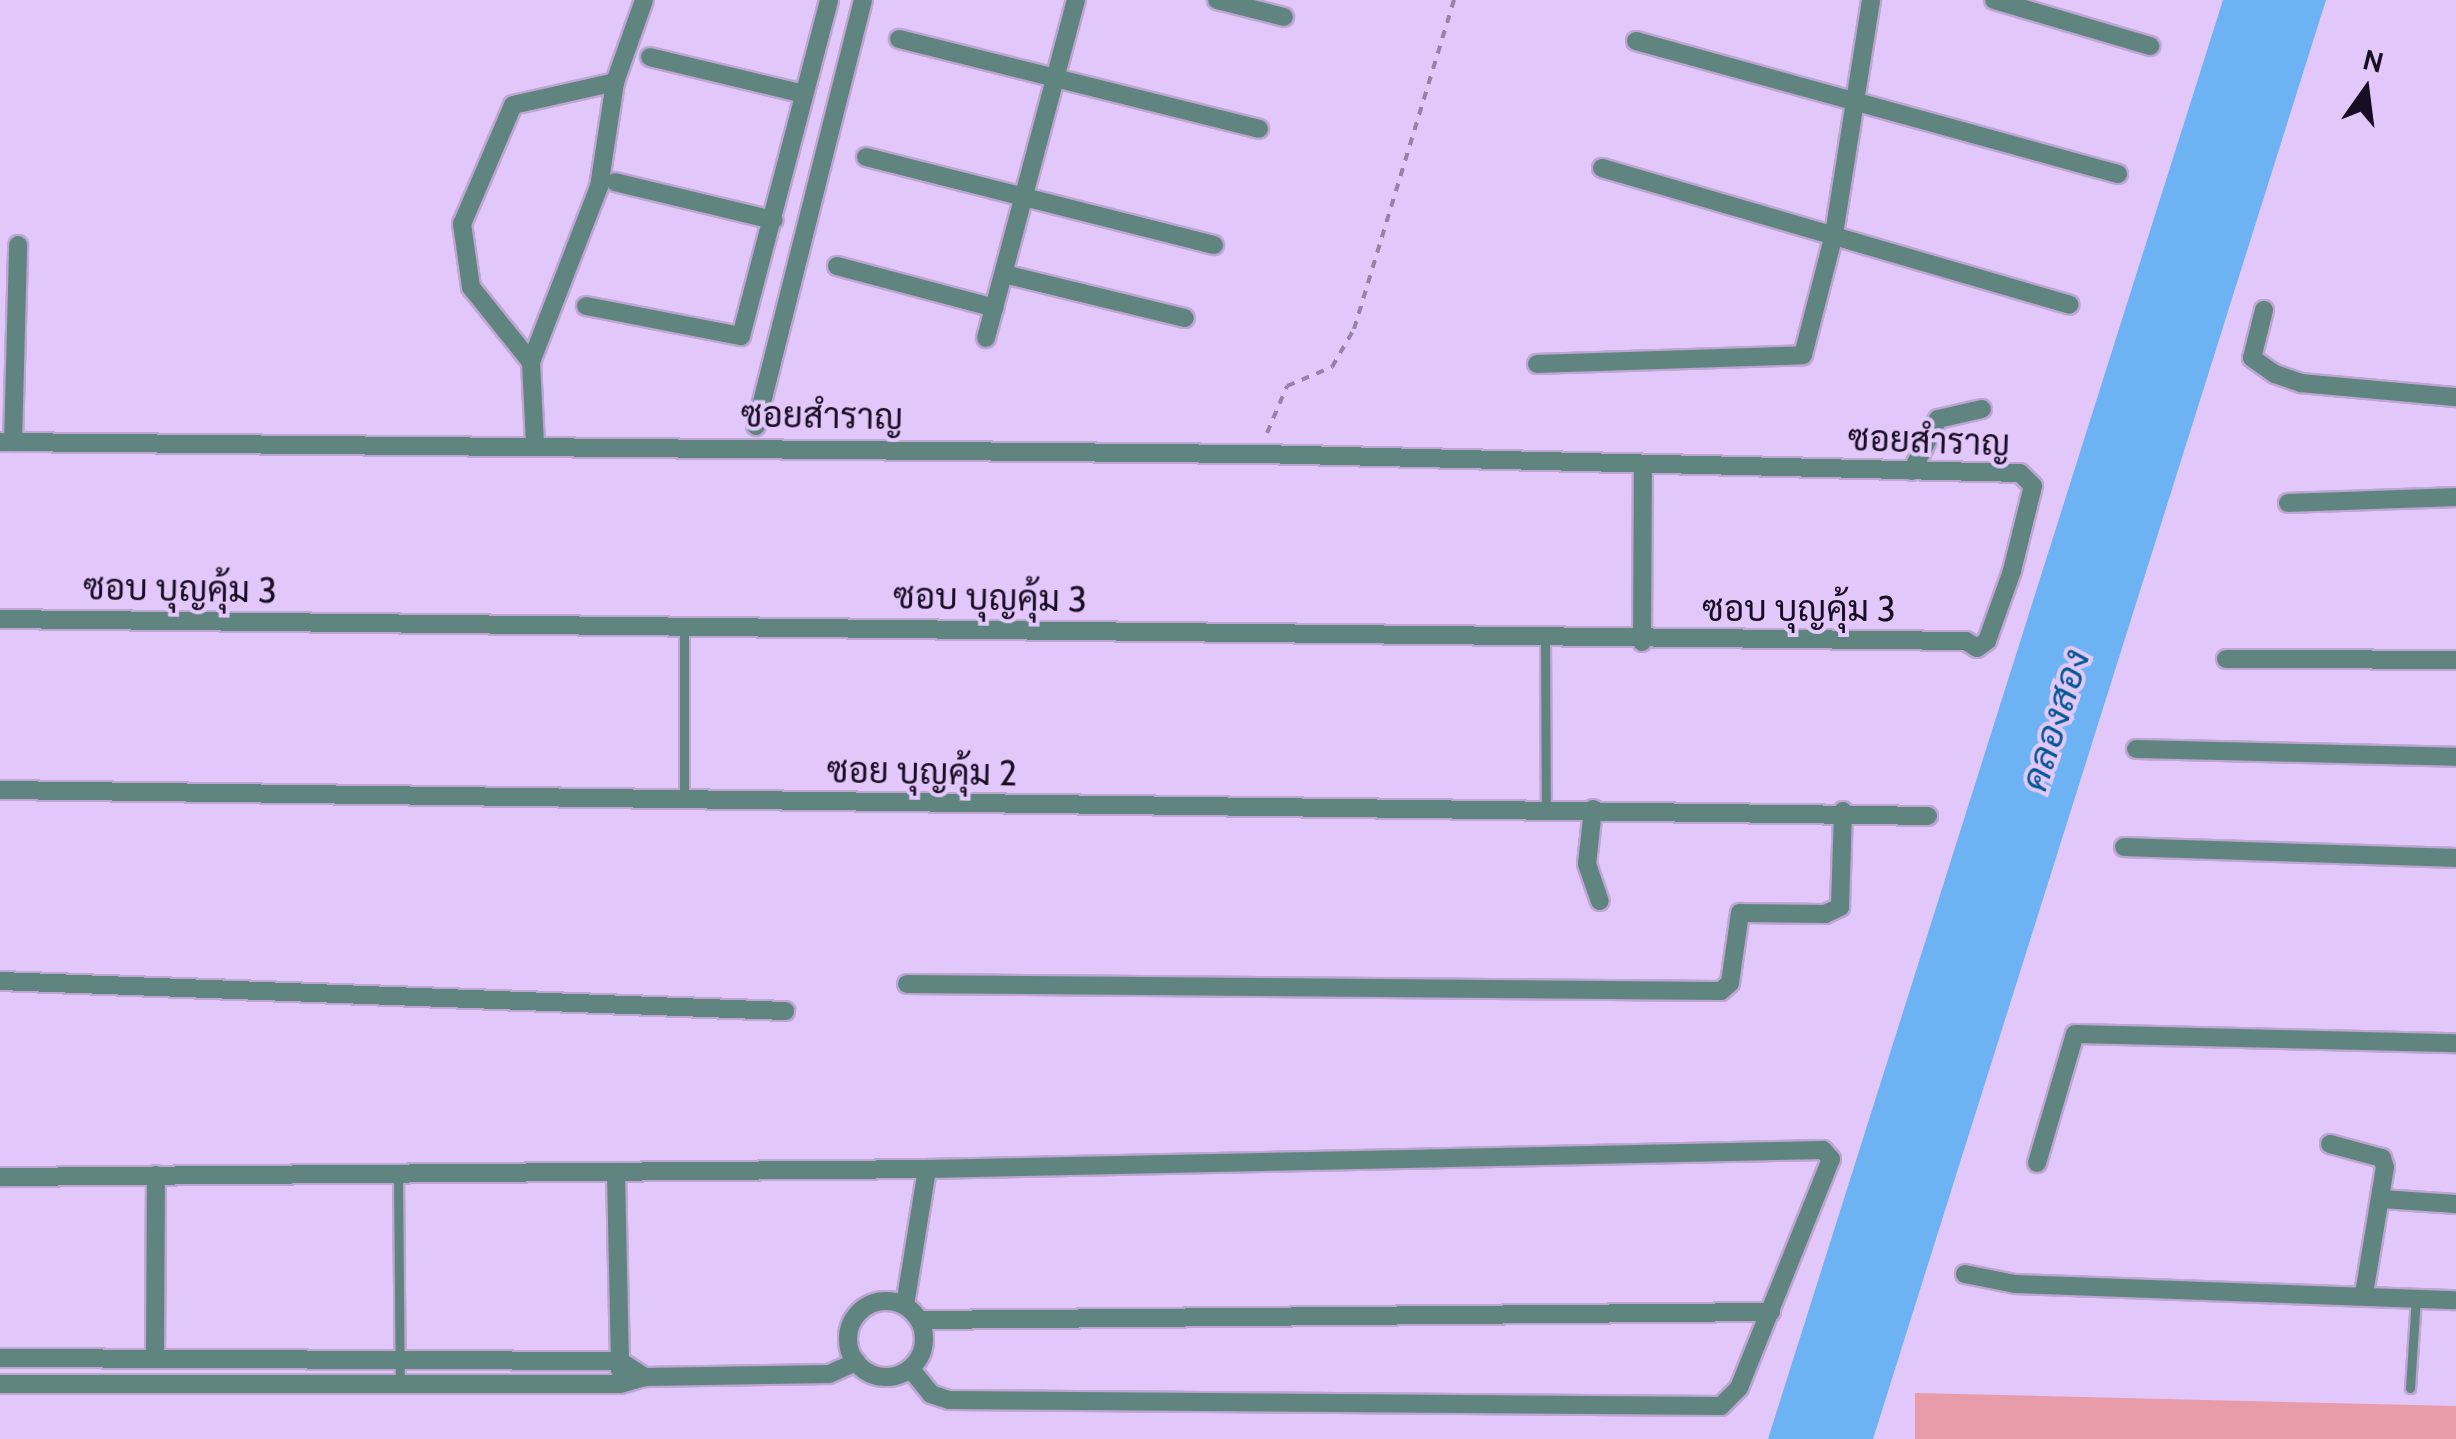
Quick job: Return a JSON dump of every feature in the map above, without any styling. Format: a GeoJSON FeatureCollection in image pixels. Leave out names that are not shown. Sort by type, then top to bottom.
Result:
{"type":"FeatureCollection","features":[{"type":"Feature","properties":{"kind":"street"},"geometry":{"type":"LineString","coordinates":[[534,444],[532,362],[594,203],[615,82],[644,0]]}},
{"type":"Feature","properties":{"kind":"street"},"geometry":{"type":"LineString","coordinates":[[586,306],[742,336],[829,0]]}},
{"type":"Feature","properties":{"kind":"street"},"geometry":{"type":"LineString","coordinates":[[756,426],[864,0]]}},
{"type":"Feature","properties":{"kind":"street"},"geometry":{"type":"LineString","coordinates":[[986,338],[1076,0]]}},
{"type":"Feature","properties":{"kind":"street"},"geometry":{"type":"LineString","coordinates":[[1217,0],[1284,17]]}},
{"type":"Feature","properties":{"kind":"street"},"geometry":{"type":"LineString","coordinates":[[1536,364],[1796,358],[1806,349],[1834,234],[1871,0]]}},
{"type":"Feature","properties":{"kind":"street"},"geometry":{"type":"LineString","coordinates":[[1994,0],[2150,46]]}},
{"type":"Feature","properties":{"kind":"street"},"geometry":{"type":"LineString","coordinates":[[899,39],[1055,83],[1259,129]]}},
{"type":"Feature","properties":{"kind":"street"},"geometry":{"type":"LineString","coordinates":[[1636,41],[2118,174]]}},
{"type":"Feature","properties":{"kind":"street"},"geometry":{"type":"LineString","coordinates":[[650,57],[804,94]]}},
{"type":"Feature","properties":{"kind":"street"},"geometry":{"type":"LineString","coordinates":[[532,362],[464,272],[462,224],[470,192],[517,100],[615,82]]}},
{"type":"Feature","properties":{"kind":"street"},"geometry":{"type":"LineString","coordinates":[[866,157],[1214,244]]}},
{"type":"Feature","properties":{"kind":"street"},"geometry":{"type":"LineString","coordinates":[[1602,168],[2069,304]]}},
{"type":"Feature","properties":{"kind":"street"},"geometry":{"type":"LineString","coordinates":[[615,182],[772,220]]}},
{"type":"Feature","properties":{"kind":"street"},"geometry":{"type":"LineString","coordinates":[[6,442],[18,245]]}},
{"type":"Feature","properties":{"kind":"street"},"geometry":{"type":"LineString","coordinates":[[837,266],[995,308]]}},
{"type":"Feature","properties":{"kind":"street"},"geometry":{"type":"LineString","coordinates":[[1004,274],[1186,318]]}},
{"type":"Feature","properties":{"kind":"street"},"geometry":{"type":"LineString","coordinates":[[2264,310],[2252,358],[2274,374],[2301,384],[2456,397]]}},
{"type":"Feature","properties":{"kind":"street"},"geometry":{"type":"LineString","coordinates":[[1912,472],[1938,419],[1982,409]]}},
{"type":"Feature","properties":{"kind":"street","name":"ซอยสำราญ"},"geometry":{"type":"LineString","coordinates":[[6,442],[534,444],[1260,454],[1642,467],[2020,473],[2034,486],[2012,571],[1987,640],[1977,648]]}},
{"type":"Feature","properties":{"kind":"street"},"geometry":{"type":"LineString","coordinates":[[1642,467],[1642,642]]}},
{"type":"Feature","properties":{"kind":"street"},"geometry":{"type":"LineString","coordinates":[[2288,503],[2456,497]]}},
{"type":"Feature","properties":{"kind":"street","name":"ซอบ บุญคุ้ม 3"},"geometry":{"type":"LineString","coordinates":[[0,619],[684,625],[1642,642],[1966,641],[1977,648]]}},
{"type":"Feature","properties":{"kind":"street"},"geometry":{"type":"LineString","coordinates":[[2226,659],[2456,660]]}},
{"type":"Feature","properties":{"kind":"street"},"geometry":{"type":"LineString","coordinates":[[2136,749],[2456,758]]}},
{"type":"Feature","properties":{"kind":"street","name":"ซอย บุญคุ้ม 2"},"geometry":{"type":"LineString","coordinates":[[0,790],[1843,810],[1928,816]]}},
{"type":"Feature","properties":{"kind":"street"},"geometry":{"type":"LineString","coordinates":[[1593,809],[1586,864],[1600,901]]}},
{"type":"Feature","properties":{"kind":"street"},"geometry":{"type":"LineString","coordinates":[[907,984],[1721,991],[1730,983],[1740,913],[1825,914],[1840,908],[1843,810]]}},
{"type":"Feature","properties":{"kind":"street"},"geometry":{"type":"LineString","coordinates":[[2124,846],[2456,858]]}},
{"type":"Feature","properties":{"kind":"street"},"geometry":{"type":"LineString","coordinates":[[0,981],[785,1011]]}},
{"type":"Feature","properties":{"kind":"street"},"geometry":{"type":"LineString","coordinates":[[2036,1163],[2075,1034],[2456,1043]]}},
{"type":"Feature","properties":{"kind":"street"},"geometry":{"type":"LineString","coordinates":[[2330,1144],[2382,1158],[2382,1199],[2364,1294]]}},
{"type":"Feature","properties":{"kind":"street"},"geometry":{"type":"LineString","coordinates":[[0,1176],[927,1169],[1823,1150],[1831,1168],[1740,1388],[1721,1406],[949,1400],[931,1394],[910,1369]]}},
{"type":"Feature","properties":{"kind":"street"},"geometry":{"type":"LineString","coordinates":[[905,1305],[927,1169]]}},
{"type":"Feature","properties":{"kind":"street"},"geometry":{"type":"LineString","coordinates":[[616,1172],[620,1384]]}},
{"type":"Feature","properties":{"kind":"street"},"geometry":{"type":"LineString","coordinates":[[156,1175],[156,1359]]}},
{"type":"Feature","properties":{"kind":"street"},"geometry":{"type":"LineString","coordinates":[[2382,1199],[2456,1204]]}},
{"type":"Feature","properties":{"kind":"street"},"geometry":{"type":"LineString","coordinates":[[1965,1274],[2015,1284],[2456,1300]]}},
{"type":"Feature","properties":{"kind":"street"},"geometry":{"type":"LineString","coordinates":[[880,1301],[905,1305],[920,1320],[925,1342],[910,1369],[878,1376],[856,1362],[848,1342],[854,1317],[880,1301]]}},
{"type":"Feature","properties":{"kind":"street"},"geometry":{"type":"LineString","coordinates":[[920,1320],[1770,1312]]}},
{"type":"Feature","properties":{"kind":"street"},"geometry":{"type":"LineString","coordinates":[[0,1358],[620,1361],[645,1377]]}},
{"type":"Feature","properties":{"kind":"street"},"geometry":{"type":"LineString","coordinates":[[0,1384],[620,1384],[645,1377],[828,1374],[856,1362]]}},
{"type":"Feature","properties":{"kind":"lane"},"geometry":{"type":"LineString","coordinates":[[684,625],[684,798]]}},
{"type":"Feature","properties":{"kind":"lane"},"geometry":{"type":"LineString","coordinates":[[1545,640],[1546,809]]}},
{"type":"Feature","properties":{"kind":"lane"},"geometry":{"type":"LineString","coordinates":[[398,1174],[400,1384]]}},
{"type":"Feature","properties":{"kind":"lane"},"geometry":{"type":"LineString","coordinates":[[2410,1388],[2416,1298]]}},
{"type":"Feature","properties":{"kind":"path"},"geometry":{"type":"LineString","coordinates":[[1260,454],[1287,386],[1332,367],[1354,329],[1454,0]]}},
{"type":"Feature","properties":{"kind":"water","name":"คลองสอง"},"geometry":{"type":"Polygon","coordinates":[[[2223,0],[2326,0],[1873,1439],[1768,1439],[2223,0]]]}},
{"type":"Feature","properties":{"kind":"building"},"geometry":{"type":"Polygon","coordinates":[[[1915,1393],[2456,1406],[2456,1439],[1915,1439],[1915,1393]]]}}]}
